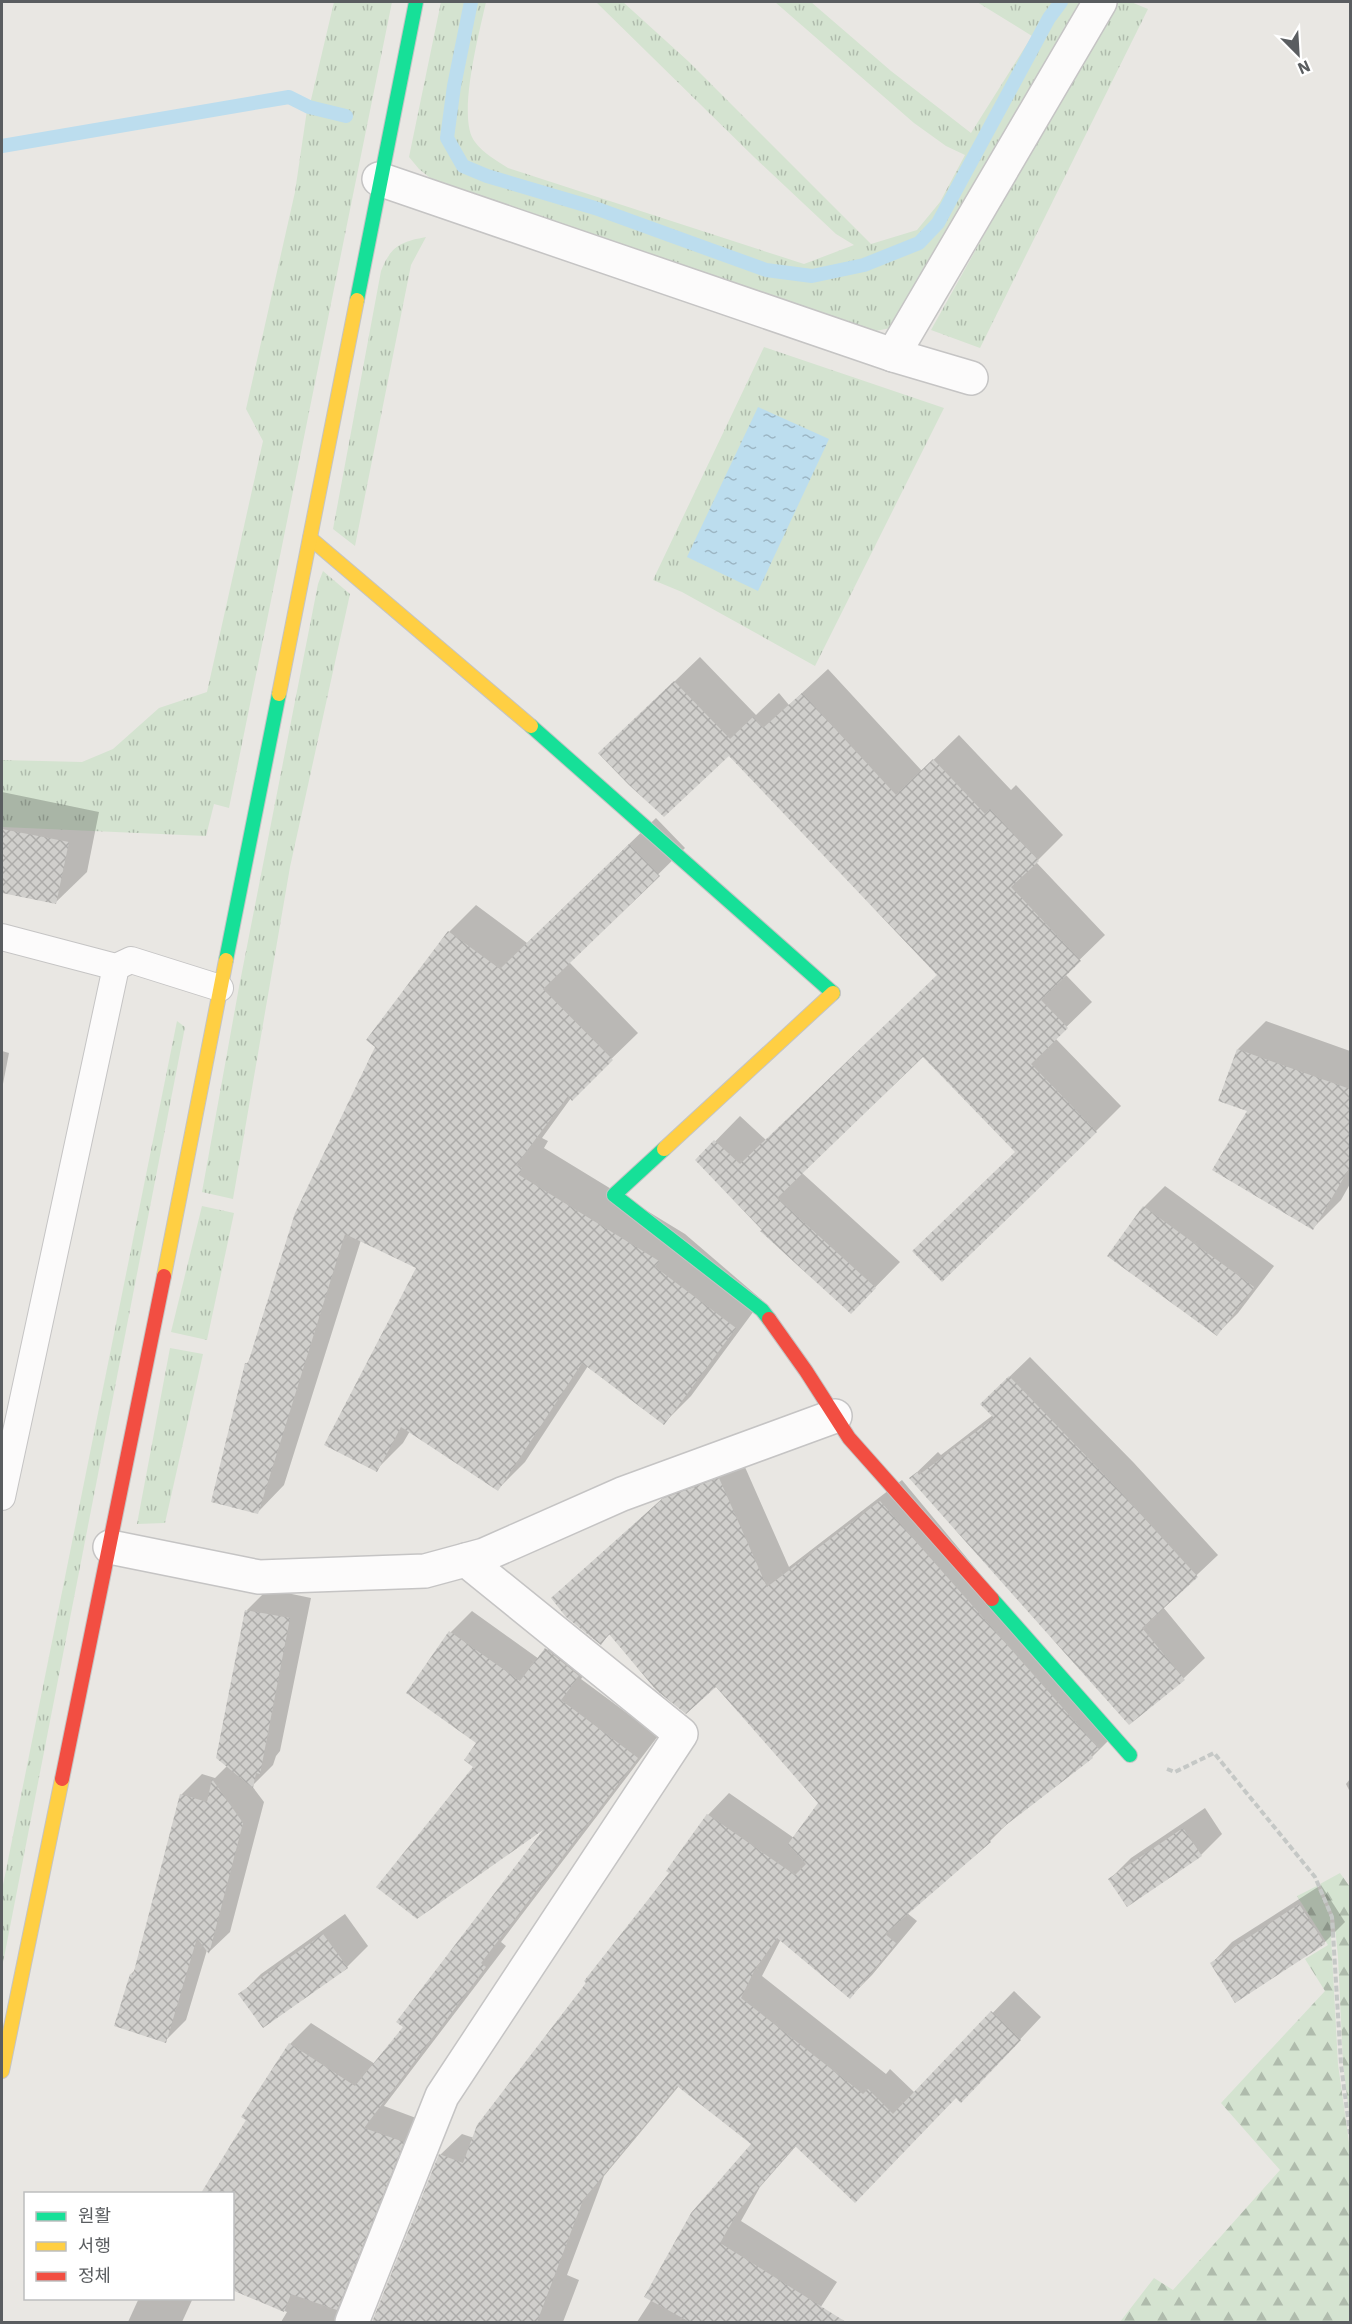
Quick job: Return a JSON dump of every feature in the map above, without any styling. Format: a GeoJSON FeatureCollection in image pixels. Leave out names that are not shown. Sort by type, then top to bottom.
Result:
{"type":"FeatureCollection","features":[{"type":"Feature","properties":{"kind":"main road"},"geometry":{"type":"LineString","coordinates":[[2,2071],[110,1547],[416,2]]}},
{"type":"Feature","properties":{"kind":"main road"},"geometry":{"type":"LineString","coordinates":[[310,538],[591,777],[834,994],[614,1195],[762,1310],[806,1371],[849,1438],[1130,1755]]}},
{"type":"Feature","properties":{"kind":"street"},"geometry":{"type":"LineString","coordinates":[[893,355],[1100,2]]}},
{"type":"Feature","properties":{"kind":"street"},"geometry":{"type":"LineString","coordinates":[[379,180],[893,355],[971,378]]}},
{"type":"Feature","properties":{"kind":"street"},"geometry":{"type":"LineString","coordinates":[[110,1547],[259,1577],[425,1571],[484,1555],[622,1494],[835,1416]]}},
{"type":"Feature","properties":{"kind":"street"},"geometry":{"type":"LineString","coordinates":[[352,2322],[442,2096],[681,1734],[466,1560]]}},
{"type":"Feature","properties":{"kind":"lane"},"geometry":{"type":"LineString","coordinates":[[2,937],[116,967],[131,960],[220,988]]}},
{"type":"Feature","properties":{"kind":"lane"},"geometry":{"type":"LineString","coordinates":[[2,1497],[116,967]]}},
{"type":"Feature","properties":{"kind":"path"},"geometry":{"type":"LineString","coordinates":[[1130,1755],[1174,1772],[1214,1753],[1315,1877],[1332,1917],[1341,2064],[1350,2134]]}},
{"type":"Feature","properties":{"kind":"green space"},"geometry":{"type":"Polygon","coordinates":[[[334,2],[392,2],[229,808],[214,804],[206,836],[2,827],[2,760],[82,762],[113,749],[159,708],[207,692],[263,441],[246,409],[295,192],[307,110],[346,119],[347,113],[310,104],[334,2]]]}},
{"type":"Feature","properties":{"kind":"green space"},"geometry":{"type":"Polygon","coordinates":[[[441,2],[468,2],[451,86],[446,139],[462,167],[486,177],[595,209],[766,272],[812,279],[864,266],[920,245],[939,224],[1051,19],[1063,2],[1087,2],[891,328],[865,333],[439,185],[419,169],[409,157],[441,2]]]}},
{"type":"Feature","properties":{"kind":"green space"},"geometry":{"type":"Polygon","coordinates":[[[473,2],[486,2],[471,74],[468,114],[470,131],[475,142],[486,153],[508,168],[804,264],[854,245],[836,234],[754,157],[596,2],[623,2],[688,61],[871,244],[917,230],[940,202],[965,155],[946,146],[914,123],[775,2],[811,2],[891,71],[971,133],[1032,36],[977,2],[1057,2],[1046,17],[935,221],[917,241],[863,261],[812,273],[767,266],[596,206],[488,174],[465,164],[450,138],[456,87],[473,2]]]}},
{"type":"Feature","properties":{"kind":"green space"},"geometry":{"type":"Polygon","coordinates":[[[1120,2],[1131,2],[1148,9],[980,348],[931,330],[1110,9],[1120,2]]]}},
{"type":"Feature","properties":{"kind":"green space"},"geometry":{"type":"Polygon","coordinates":[[[426,237],[411,265],[355,546],[333,529],[381,271],[389,256],[398,246],[426,237]]]}},
{"type":"Feature","properties":{"kind":"green space"},"geometry":{"type":"Polygon","coordinates":[[[764,347],[944,408],[815,666],[682,592],[653,580],[764,347]]]}},
{"type":"Feature","properties":{"kind":"green space"},"geometry":{"type":"Polygon","coordinates":[[[323,571],[350,594],[290,867],[233,1199],[202,1192],[239,987],[318,584],[323,571]]]}},
{"type":"Feature","properties":{"kind":"green space"},"geometry":{"type":"Polygon","coordinates":[[[177,1021],[185,1027],[2,1968],[2,1890],[177,1021]]]}},
{"type":"Feature","properties":{"kind":"green space"},"geometry":{"type":"Polygon","coordinates":[[[202,1206],[234,1213],[207,1340],[171,1332],[202,1206]]]}},
{"type":"Feature","properties":{"kind":"green space"},"geometry":{"type":"Polygon","coordinates":[[[170,1348],[203,1354],[165,1523],[137,1524],[170,1348]]]}},
{"type":"Feature","properties":{"kind":"green space"},"geometry":{"type":"Polygon","coordinates":[[[1340,1873],[1350,1887],[1350,2121],[1343,2064],[1334,1917],[1320,1884],[1340,1873]]]}},
{"type":"Feature","properties":{"kind":"green space"},"geometry":{"type":"Polygon","coordinates":[[[1317,1886],[1330,1917],[1338,2064],[1350,2150],[1350,2322],[1120,2322],[1154,2278],[1173,2290],[1280,2170],[1221,2103],[1325,1991],[1305,1959],[1328,1945],[1297,1896],[1317,1886]]]}},
{"type":"Feature","properties":{"kind":"water"},"geometry":{"type":"Polygon","coordinates":[[[758,407],[829,439],[758,591],[687,557],[758,407]]]}},
{"type":"Feature","properties":{"kind":"building"},"geometry":{"type":"Polygon","coordinates":[[[674,681],[730,739],[753,717],[763,728],[802,693],[896,795],[933,759],[985,814],[990,809],[1039,861],[1011,887],[1081,961],[1041,1000],[1068,1028],[1031,1064],[1097,1132],[942,1282],[912,1251],[1015,1152],[923,1057],[777,1198],[876,1288],[851,1314],[760,1231],[762,1230],[695,1160],[714,1140],[740,1164],[937,975],[729,756],[664,817],[598,753],[674,681]]]}},
{"type":"Feature","properties":{"kind":"building"},"geometry":{"type":"Polygon","coordinates":[[[2,829],[69,842],[56,904],[2,893],[2,829]]]}},
{"type":"Feature","properties":{"kind":"building"},"geometry":{"type":"Polygon","coordinates":[[[629,844],[660,876],[543,989],[613,1060],[572,1101],[568,1096],[516,1165],[522,1168],[519,1175],[659,1261],[655,1267],[736,1328],[664,1425],[582,1363],[498,1491],[401,1427],[377,1472],[324,1445],[416,1268],[345,1234],[258,1514],[211,1502],[245,1363],[248,1363],[295,1213],[375,1047],[366,1040],[448,931],[500,969],[629,844]]]}},
{"type":"Feature","properties":{"kind":"building"},"geometry":{"type":"Polygon","coordinates":[[[1237,1049],[1350,1089],[1350,1167],[1313,1230],[1212,1170],[1247,1111],[1218,1101],[1237,1049]]]}},
{"type":"Feature","properties":{"kind":"building"},"geometry":{"type":"Polygon","coordinates":[[[1143,1206],[1254,1287],[1217,1336],[1107,1256],[1143,1206]]]}},
{"type":"Feature","properties":{"kind":"building"},"geometry":{"type":"Polygon","coordinates":[[[1009,1376],[1198,1577],[1142,1628],[1185,1680],[1129,1725],[909,1478],[917,1472],[919,1475],[994,1418],[980,1404],[1009,1376]]]}},
{"type":"Feature","properties":{"kind":"building"},"geometry":{"type":"Polygon","coordinates":[[[719,1478],[767,1587],[880,1501],[1099,1749],[1091,1755],[1093,1758],[988,1839],[991,1842],[885,1934],[896,1943],[850,1999],[777,1938],[754,1971],[741,1998],[863,2094],[868,2089],[893,2114],[991,2011],[1021,2040],[961,2103],[956,2098],[855,2203],[795,2146],[739,2210],[720,2243],[846,2322],[690,2322],[644,2297],[691,2213],[751,2144],[677,2086],[583,2200],[537,2322],[372,2322],[439,2154],[463,2163],[477,2125],[586,1983],[584,1981],[669,1873],[666,1871],[707,1814],[795,1875],[806,1864],[788,1844],[818,1803],[716,1687],[686,1714],[656,1690],[609,1634],[601,1645],[566,1617],[551,1598],[662,1499],[719,1478]]]}},
{"type":"Feature","properties":{"kind":"building"},"geometry":{"type":"Polygon","coordinates":[[[245,1610],[290,1618],[260,1774],[256,1773],[253,1788],[216,1758],[245,1610]]]}},
{"type":"Feature","properties":{"kind":"building"},"geometry":{"type":"Polygon","coordinates":[[[449,1631],[520,1681],[545,1648],[579,1676],[561,1700],[638,1758],[481,1963],[486,1967],[364,2128],[404,2142],[337,2310],[291,2294],[284,2312],[234,2291],[234,2192],[202,2192],[246,2120],[241,2117],[289,2043],[355,2086],[403,2027],[396,2022],[543,1830],[417,1919],[376,1887],[473,1767],[464,1760],[476,1743],[406,1693],[449,1631]]]}},
{"type":"Feature","properties":{"kind":"building"},"geometry":{"type":"Polygon","coordinates":[[[212,1779],[243,1823],[209,1954],[197,1938],[166,2043],[114,2026],[130,1974],[133,1975],[180,1794],[207,1802],[212,1779]]]}},
{"type":"Feature","properties":{"kind":"building"},"geometry":{"type":"Polygon","coordinates":[[[1183,1828],[1202,1856],[1127,1907],[1108,1879],[1183,1828]]]}},
{"type":"Feature","properties":{"kind":"building"},"geometry":{"type":"Polygon","coordinates":[[[1299,1904],[1325,1944],[1235,2003],[1210,1963],[1299,1904]]]}},
{"type":"Feature","properties":{"kind":"building"},"geometry":{"type":"Polygon","coordinates":[[[323,1934],[348,1968],[263,2028],[238,1994],[323,1934]]]}},
{"type":"Feature","properties":{"kind":"waterway"},"geometry":{"type":"LineString","coordinates":[[471,2],[454,86],[447,138],[463,166],[487,176],[595,208],[766,270],[812,276],[864,265],[919,243],[938,223],[1049,18],[1061,2]]}},
{"type":"Feature","properties":{"kind":"waterway"},"geometry":{"type":"LineString","coordinates":[[2,146],[289,97],[309,107],[346,116]]}},
{"type":"Feature","properties":{"kind":"traffic: fast"},"geometry":{"type":"LineString","coordinates":[[357,300],[416,2]]}},
{"type":"Feature","properties":{"kind":"traffic: fast"},"geometry":{"type":"LineString","coordinates":[[226,960],[279,694]]}},
{"type":"Feature","properties":{"kind":"traffic: fast"},"geometry":{"type":"LineString","coordinates":[[531,726],[833,993]]}},
{"type":"Feature","properties":{"kind":"traffic: fast"},"geometry":{"type":"LineString","coordinates":[[664,1149],[614,1195],[762,1310],[769,1319]]}},
{"type":"Feature","properties":{"kind":"traffic: fast"},"geometry":{"type":"LineString","coordinates":[[992,1599],[1130,1755]]}},
{"type":"Feature","properties":{"kind":"traffic: slow"},"geometry":{"type":"LineString","coordinates":[[279,694],[357,300]]}},
{"type":"Feature","properties":{"kind":"traffic: slow"},"geometry":{"type":"LineString","coordinates":[[310,538],[531,726]]}},
{"type":"Feature","properties":{"kind":"traffic: slow"},"geometry":{"type":"LineString","coordinates":[[164,1276],[226,960]]}},
{"type":"Feature","properties":{"kind":"traffic: slow"},"geometry":{"type":"LineString","coordinates":[[664,1149],[833,993]]}},
{"type":"Feature","properties":{"kind":"traffic: slow"},"geometry":{"type":"LineString","coordinates":[[2,2071],[62,1779]]}},
{"type":"Feature","properties":{"kind":"traffic: jam"},"geometry":{"type":"LineString","coordinates":[[62,1779],[164,1276]]}},
{"type":"Feature","properties":{"kind":"traffic: jam"},"geometry":{"type":"LineString","coordinates":[[769,1319],[849,1438],[992,1599]]}}]}
